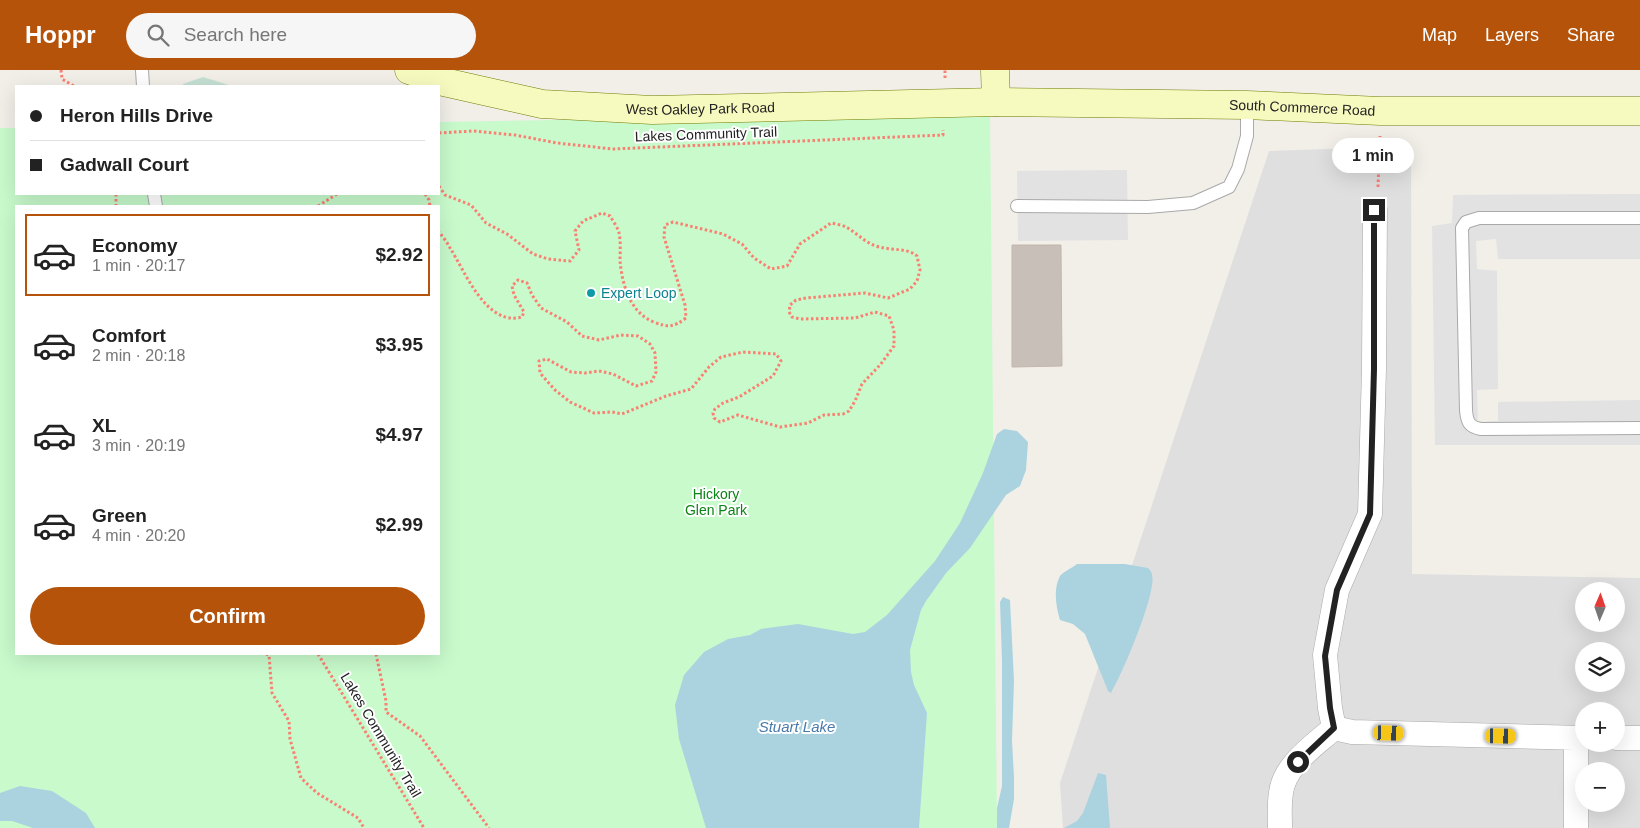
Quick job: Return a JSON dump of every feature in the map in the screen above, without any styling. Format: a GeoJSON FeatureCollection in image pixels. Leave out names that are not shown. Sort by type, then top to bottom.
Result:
{"type":"FeatureCollection","features":[{"type":"Feature","properties":{"kind":"street","name":"West Oakley Park Road"},"geometry":{"type":"LineString","coordinates":[[409,70],[444,82],[542,104],[652,110],[996,102]]}},
{"type":"Feature","properties":{"kind":"street"},"geometry":{"type":"LineString","coordinates":[[995,70],[996,102]]}},
{"type":"Feature","properties":{"kind":"street","name":"South Commerce Road"},"geometry":{"type":"LineString","coordinates":[[996,102],[1247,105],[1380,111],[1640,111]]}},
{"type":"Feature","properties":{"kind":"street"},"geometry":{"type":"LineString","coordinates":[[1343,730],[1330,708],[1325,656],[1337,590],[1370,514],[1374,369],[1374,210]]}},
{"type":"Feature","properties":{"kind":"street"},"geometry":{"type":"LineString","coordinates":[[1280,828],[1281,792],[1285,779],[1305,754],[1343,730],[1575,738]]}},
{"type":"Feature","properties":{"kind":"street"},"geometry":{"type":"LineString","coordinates":[[1625,738],[1640,738]]}},
{"type":"Feature","properties":{"kind":"street"},"geometry":{"type":"LineString","coordinates":[[1576,828],[1579,752]]}},
{"type":"Feature","properties":{"kind":"lane"},"geometry":{"type":"LineString","coordinates":[[142,70],[143,85]]}},
{"type":"Feature","properties":{"kind":"lane"},"geometry":{"type":"LineString","coordinates":[[1018,206],[1148,207],[1193,203],[1229,187],[1238,169],[1247,136],[1247,105]]}},
{"type":"Feature","properties":{"kind":"lane"},"geometry":{"type":"LineString","coordinates":[[1640,218],[1479,218],[1466,222],[1462,228],[1468,423],[1481,429],[1640,428]]}},
{"type":"Feature","properties":{"kind":"path"},"geometry":{"type":"LineString","coordinates":[[61,70],[62,79],[72,85]]}},
{"type":"Feature","properties":{"kind":"path","name":"Lakes Community Trail"},"geometry":{"type":"LineString","coordinates":[[440,134],[473,131],[515,135],[557,144],[613,149],[943,135],[944,103]]}},
{"type":"Feature","properties":{"kind":"path"},"geometry":{"type":"LineString","coordinates":[[1374,210],[1377,206],[1380,111]]}},
{"type":"Feature","properties":{"kind":"path"},"geometry":{"type":"LineString","coordinates":[[440,188],[445,195],[471,205],[486,223],[507,234],[533,254],[548,259],[570,261],[579,250],[575,231],[583,221],[602,213],[610,216],[619,233],[620,262],[625,286],[633,305],[646,319],[662,325],[676,326],[686,318],[685,305],[664,236],[665,225],[673,222],[723,234],[742,244],[754,258],[771,269],[787,266],[800,244],[831,223],[845,226],[874,246],[911,251],[917,256],[920,270],[917,281],[910,289],[888,298],[865,293],[806,298],[796,300],[790,305],[789,312],[792,317],[800,319],[856,318],[875,312],[882,312],[888,316],[894,330],[894,346],[880,365],[862,384],[850,411],[843,414],[824,415],[808,423],[780,427],[738,415],[720,422],[714,418],[713,413],[715,409],[773,376],[781,361],[776,354],[743,352],[721,356],[691,389],[666,396],[622,414],[612,412],[594,413],[570,402],[555,390],[540,373],[539,361],[546,359],[571,372],[599,371],[613,374],[636,386],[652,381],[656,372],[655,353],[650,344],[638,336],[621,335],[599,340],[582,336],[567,322],[541,308],[532,295],[527,282],[518,280],[512,286],[514,295],[524,312],[522,317],[514,319],[501,315],[489,308],[470,283],[450,247],[440,233]]}},
{"type":"Feature","properties":{"kind":"path"},"geometry":{"type":"LineString","coordinates":[[320,205],[335,195]]}},
{"type":"Feature","properties":{"kind":"path"},"geometry":{"type":"LineString","coordinates":[[269,655],[272,693],[290,720],[290,739],[301,778],[317,793],[358,818],[364,828]]}},
{"type":"Feature","properties":{"kind":"path","name":"Lakes Community Trail"},"geometry":{"type":"LineString","coordinates":[[319,655],[424,828]]}},
{"type":"Feature","properties":{"kind":"path"},"geometry":{"type":"LineString","coordinates":[[376,655],[386,701],[386,712],[420,736],[489,828]]}},
{"type":"Feature","properties":{"kind":"shaded area"},"geometry":{"type":"Polygon","coordinates":[[[1411,146],[1412,574],[1640,578],[1640,828],[1063,828],[1060,783],[1269,151],[1411,146]]]}},
{"type":"Feature","properties":{"kind":"shaded area"},"geometry":{"type":"Polygon","coordinates":[[[1127,170],[1128,240],[1018,241],[1017,171],[1127,170]]]}},
{"type":"Feature","properties":{"kind":"shaded area"},"geometry":{"type":"Polygon","coordinates":[[[1640,194],[1640,259],[1498,259],[1496,239],[1476,241],[1477,269],[1497,271],[1498,389],[1477,390],[1478,422],[1498,421],[1498,402],[1640,400],[1640,445],[1435,445],[1432,226],[1452,223],[1453,195],[1640,194]]]}},
{"type":"Feature","properties":{"kind":"green space"},"geometry":{"type":"Polygon","coordinates":[[[203,77],[229,85],[183,85],[203,77]]]}},
{"type":"Feature","properties":{"kind":"green space","name":"Hickory Glen Park"},"geometry":{"type":"Polygon","coordinates":[[[990,113],[997,828],[0,828],[0,128],[15,128],[15,195],[440,195],[440,122],[990,113]]]}},
{"type":"Feature","properties":{"kind":"water","name":"Stuart Lake"},"geometry":{"type":"Polygon","coordinates":[[[1004,429],[1017,431],[1028,442],[1026,470],[1020,486],[1006,495],[970,548],[946,573],[926,601],[921,610],[910,650],[911,672],[914,685],[927,713],[919,828],[706,828],[679,739],[675,705],[684,675],[704,652],[728,639],[750,635],[761,629],[798,624],[853,634],[865,632],[887,615],[935,561],[960,523],[983,473],[997,434],[1004,429]]]}},
{"type":"Feature","properties":{"kind":"water"},"geometry":{"type":"Polygon","coordinates":[[[1077,564],[1125,564],[1148,568],[1152,573],[1152,584],[1144,616],[1123,670],[1111,693],[1108,691],[1085,634],[1073,624],[1060,620],[1056,604],[1056,587],[1061,574],[1077,564]]]}},
{"type":"Feature","properties":{"kind":"water"},"geometry":{"type":"Polygon","coordinates":[[[1003,597],[1010,600],[1014,681],[1012,741],[1014,799],[1009,828],[997,828],[997,808],[1002,786],[1000,602],[1003,597]]]}},
{"type":"Feature","properties":{"kind":"water"},"geometry":{"type":"Polygon","coordinates":[[[1098,773],[1106,775],[1110,828],[1064,828],[1077,821],[1083,813],[1098,773]]]}},
{"type":"Feature","properties":{"kind":"water"},"geometry":{"type":"Polygon","coordinates":[[[20,786],[52,791],[86,813],[95,828],[33,828],[12,821],[0,821],[0,793],[20,786]]]}},
{"type":"Feature","properties":{"kind":"building"},"geometry":{"type":"Polygon","coordinates":[[[1012,245],[1061,245],[1062,366],[1012,367],[1012,245]]]}},
{"type":"Feature","properties":{"kind":"place","name":"Expert Loop"},"geometry":{"type":"Point","coordinates":[591,293]}},
{"type":"Feature","properties":{"kind":"route"},"geometry":{"type":"LineString","coordinates":[[1298,762],[1334,728],[1325,656],[1337,590],[1370,514],[1374,369],[1374,210]]}}]}
